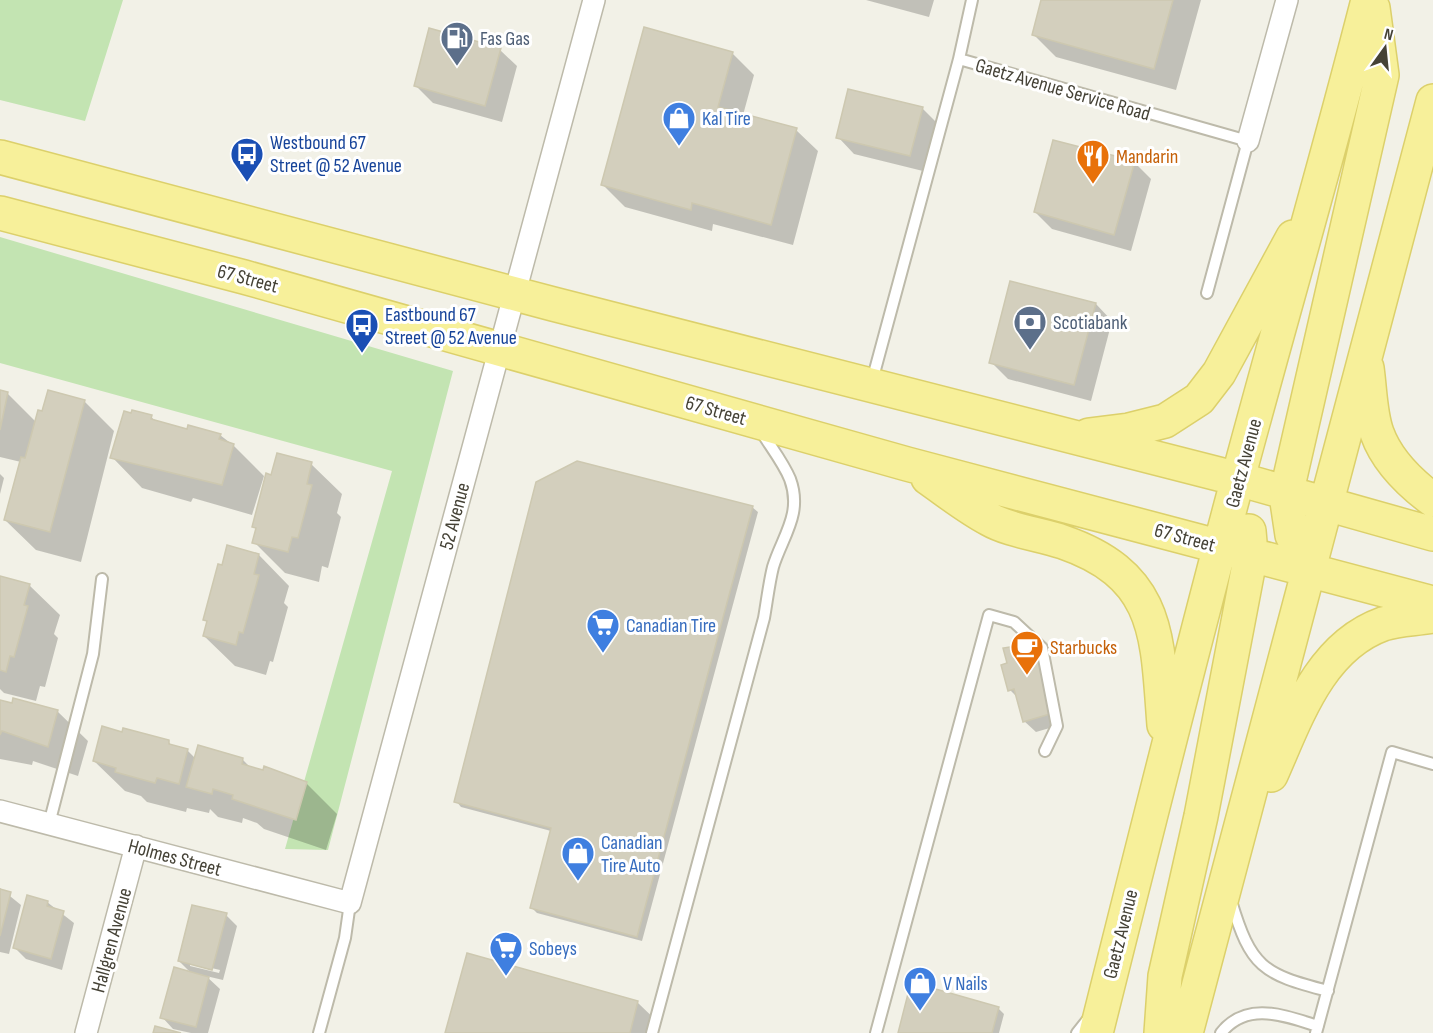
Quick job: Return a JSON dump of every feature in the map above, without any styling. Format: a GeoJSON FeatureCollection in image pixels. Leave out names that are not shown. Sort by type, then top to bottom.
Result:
{"type":"FeatureCollection","features":[{"type":"Feature","properties":{"kind":"main road"},"geometry":{"type":"LineString","coordinates":[[1308,569],[1292,535],[1286,495],[1382,75],[1370,0]]}},
{"type":"Feature","properties":{"kind":"main road","name":"Gaetz Avenue"},"geometry":{"type":"LineString","coordinates":[[1095,1033],[1220,546],[1370,0]]}},
{"type":"Feature","properties":{"kind":"main road"},"geometry":{"type":"LineString","coordinates":[[1186,1033],[1324,505],[1433,101]]}},
{"type":"Feature","properties":{"kind":"main road"},"geometry":{"type":"LineString","coordinates":[[0,157],[515,294],[1238,480],[1433,534]]}},
{"type":"Feature","properties":{"kind":"main road"},"geometry":{"type":"LineString","coordinates":[[1068,436],[1149,426],[1166,421],[1199,399],[1223,366],[1320,188]]}},
{"type":"Feature","properties":{"kind":"main road","name":"67 Street"},"geometry":{"type":"LineString","coordinates":[[0,213],[244,277],[907,464],[1433,603]]}},
{"type":"Feature","properties":{"kind":"main road"},"geometry":{"type":"LineString","coordinates":[[1365,358],[1377,433],[1391,458],[1411,483],[1433,500]]}},
{"type":"Feature","properties":{"kind":"main road"},"geometry":{"type":"LineString","coordinates":[[907,464],[990,521],[1050,537],[1093,554],[1122,575],[1137,590],[1157,637],[1166,750]]}},
{"type":"Feature","properties":{"kind":"main road"},"geometry":{"type":"LineString","coordinates":[[1161,1033],[1165,976],[1201,816],[1251,554],[1238,480]]}},
{"type":"Feature","properties":{"kind":"main road"},"geometry":{"type":"LineString","coordinates":[[1229,872],[1304,700],[1324,670],[1343,648],[1368,631],[1384,624],[1433,616]]}},
{"type":"Feature","properties":{"kind":"street","name":"52 Avenue"},"geometry":{"type":"LineString","coordinates":[[350,903],[594,0]]}},
{"type":"Feature","properties":{"kind":"street"},"geometry":{"type":"LineString","coordinates":[[1248,141],[1287,0]]}},
{"type":"Feature","properties":{"kind":"street","name":"Holmes Street"},"geometry":{"type":"LineString","coordinates":[[0,811],[350,903]]}},
{"type":"Feature","properties":{"kind":"street","name":"Hallgren Avenue"},"geometry":{"type":"LineString","coordinates":[[86,1033],[136,846]]}},
{"type":"Feature","properties":{"kind":"lane"},"geometry":{"type":"LineString","coordinates":[[959,59],[972,0]]}},
{"type":"Feature","properties":{"kind":"lane","name":"Gaetz Avenue Service Road"},"geometry":{"type":"LineString","coordinates":[[870,386],[959,59],[1248,141]]}},
{"type":"Feature","properties":{"kind":"lane"},"geometry":{"type":"LineString","coordinates":[[1207,293],[1248,141]]}},
{"type":"Feature","properties":{"kind":"lane"},"geometry":{"type":"LineString","coordinates":[[652,1033],[764,618],[774,566],[788,535],[793,504],[789,477],[754,420]]}},
{"type":"Feature","properties":{"kind":"lane"},"geometry":{"type":"LineString","coordinates":[[49,824],[93,654],[102,579]]}},
{"type":"Feature","properties":{"kind":"lane"},"geometry":{"type":"LineString","coordinates":[[876,1033],[989,615],[1014,622],[1042,648],[1057,726],[1045,751]]}},
{"type":"Feature","properties":{"kind":"lane"},"geometry":{"type":"LineString","coordinates":[[1221,1033],[1236,1019],[1261,1012],[1276,1013],[1317,1029],[1392,752],[1433,764]]}},
{"type":"Feature","properties":{"kind":"lane"},"geometry":{"type":"LineString","coordinates":[[1229,872],[1243,940],[1255,958],[1278,976],[1328,991]]}},
{"type":"Feature","properties":{"kind":"lane","name":"52 Avenue"},"geometry":{"type":"LineString","coordinates":[[319,1033],[345,938],[350,903]]}},
{"type":"Feature","properties":{"kind":"lane"},"geometry":{"type":"LineString","coordinates":[[1077,1033],[1104,999]]}},
{"type":"Feature","properties":{"kind":"green space"},"geometry":{"type":"Polygon","coordinates":[[[0,0],[123,0],[85,121],[0,100],[0,0]]]}},
{"type":"Feature","properties":{"kind":"green space"},"geometry":{"type":"Polygon","coordinates":[[[0,237],[453,371],[328,850],[285,849],[392,471],[0,363],[0,237]]]}},
{"type":"Feature","properties":{"kind":"building"},"geometry":{"type":"Polygon","coordinates":[[[1041,0],[1173,0],[1154,69],[1032,35],[1041,0]]]}},
{"type":"Feature","properties":{"kind":"building"},"geometry":{"type":"Polygon","coordinates":[[[644,27],[733,52],[718,107],[797,128],[771,225],[692,203],[691,210],[601,185],[644,27]]]}},
{"type":"Feature","properties":{"kind":"building","name":"Fas Gas"},"geometry":{"type":"Polygon","coordinates":[[[429,28],[501,48],[485,106],[414,86],[429,28]]]}},
{"type":"Feature","properties":{"kind":"building"},"geometry":{"type":"Polygon","coordinates":[[[848,89],[923,107],[910,156],[836,138],[848,89]]]}},
{"type":"Feature","properties":{"kind":"building"},"geometry":{"type":"Polygon","coordinates":[[[1053,140],[1135,161],[1114,235],[1034,212],[1053,140]]]}},
{"type":"Feature","properties":{"kind":"building"},"geometry":{"type":"Polygon","coordinates":[[[1010,281],[1096,303],[1074,385],[989,363],[1010,281]]]}},
{"type":"Feature","properties":{"kind":"building"},"geometry":{"type":"Polygon","coordinates":[[[0,390],[8,392],[0,430],[0,390]]]}},
{"type":"Feature","properties":{"kind":"building"},"geometry":{"type":"Polygon","coordinates":[[[48,390],[85,400],[50,532],[4,520],[21,457],[25,458],[38,410],[42,411],[48,390]]]}},
{"type":"Feature","properties":{"kind":"building"},"geometry":{"type":"Polygon","coordinates":[[[132,410],[152,415],[151,419],[187,429],[188,425],[221,434],[219,439],[234,444],[222,485],[110,458],[124,411],[131,413],[132,410]]]}},
{"type":"Feature","properties":{"kind":"building"},"geometry":{"type":"Polygon","coordinates":[[[277,453],[312,462],[307,484],[312,485],[298,538],[292,537],[288,552],[252,543],[256,528],[252,527],[266,473],[271,475],[277,453]]]}},
{"type":"Feature","properties":{"kind":"building","name":"Canadian Tire"},"geometry":{"type":"Polygon","coordinates":[[[577,461],[753,506],[637,937],[530,908],[551,828],[454,802],[536,482],[577,461]]]}},
{"type":"Feature","properties":{"kind":"building"},"geometry":{"type":"Polygon","coordinates":[[[227,545],[259,554],[254,574],[259,575],[243,633],[239,632],[236,645],[203,636],[207,621],[203,620],[218,564],[222,565],[227,545]]]}},
{"type":"Feature","properties":{"kind":"building"},"geometry":{"type":"Polygon","coordinates":[[[0,576],[30,584],[24,605],[28,606],[14,657],[10,656],[6,672],[0,670],[0,576]]]}},
{"type":"Feature","properties":{"kind":"building"},"geometry":{"type":"Polygon","coordinates":[[[1029,644],[1032,653],[1037,652],[1050,714],[1023,722],[1014,689],[1008,691],[1001,665],[1007,663],[1003,648],[1029,644]]]}},
{"type":"Feature","properties":{"kind":"building"},"geometry":{"type":"Polygon","coordinates":[[[13,698],[58,710],[48,747],[2,731],[0,735],[0,700],[12,703],[13,698]]]}},
{"type":"Feature","properties":{"kind":"building"},"geometry":{"type":"Polygon","coordinates":[[[102,726],[122,732],[123,728],[169,740],[169,744],[188,749],[179,784],[157,778],[155,783],[115,772],[116,768],[93,761],[102,726]]]}},
{"type":"Feature","properties":{"kind":"building"},"geometry":{"type":"Polygon","coordinates":[[[198,745],[243,758],[242,764],[263,770],[264,766],[307,782],[296,820],[232,799],[233,795],[213,789],[212,794],[186,787],[198,745]]]}},
{"type":"Feature","properties":{"kind":"building"},"geometry":{"type":"Polygon","coordinates":[[[0,889],[11,892],[0,936],[0,889]]]}},
{"type":"Feature","properties":{"kind":"building"},"geometry":{"type":"Polygon","coordinates":[[[27,895],[48,901],[47,906],[64,911],[51,959],[13,948],[27,895]]]}},
{"type":"Feature","properties":{"kind":"building"},"geometry":{"type":"Polygon","coordinates":[[[192,905],[227,913],[212,970],[178,961],[192,905]]]}},
{"type":"Feature","properties":{"kind":"building","name":"Sobeys"},"geometry":{"type":"Polygon","coordinates":[[[467,953],[638,1001],[630,1033],[445,1033],[467,953]]]}},
{"type":"Feature","properties":{"kind":"building"},"geometry":{"type":"Polygon","coordinates":[[[174,967],[209,977],[196,1027],[160,1018],[174,967]]]}},
{"type":"Feature","properties":{"kind":"building"},"geometry":{"type":"Polygon","coordinates":[[[911,982],[999,1007],[992,1033],[898,1033],[911,982]]]}},
{"type":"Feature","properties":{"kind":"building"},"geometry":{"type":"Polygon","coordinates":[[[155,1026],[181,1033],[153,1033],[155,1026]]]}},
{"type":"Feature","properties":{"kind":"place","name":"Fas Gas"},"geometry":{"type":"Point","coordinates":[457,67]}},
{"type":"Feature","properties":{"kind":"place","name":"Kal Tire"},"geometry":{"type":"Point","coordinates":[679,147]}},
{"type":"Feature","properties":{"kind":"place","name":"Westbound 67 Street @ 52 Avenue"},"geometry":{"type":"Point","coordinates":[247,183]}},
{"type":"Feature","properties":{"kind":"place","name":"Mandarin"},"geometry":{"type":"Point","coordinates":[1093,185]}},
{"type":"Feature","properties":{"kind":"place","name":"Scotiabank"},"geometry":{"type":"Point","coordinates":[1030,351]}},
{"type":"Feature","properties":{"kind":"place","name":"Eastbound 67 Street @ 52 Avenue"},"geometry":{"type":"Point","coordinates":[362,354]}},
{"type":"Feature","properties":{"kind":"place","name":"Canadian Tire"},"geometry":{"type":"Point","coordinates":[603,654]}},
{"type":"Feature","properties":{"kind":"place","name":"Starbucks"},"geometry":{"type":"Point","coordinates":[1027,676]}},
{"type":"Feature","properties":{"kind":"place","name":"Canadian Tire Auto"},"geometry":{"type":"Point","coordinates":[578,882]}},
{"type":"Feature","properties":{"kind":"place","name":"Sobeys"},"geometry":{"type":"Point","coordinates":[506,977]}},
{"type":"Feature","properties":{"kind":"place","name":"V Nails"},"geometry":{"type":"Point","coordinates":[920,1012]}}]}
